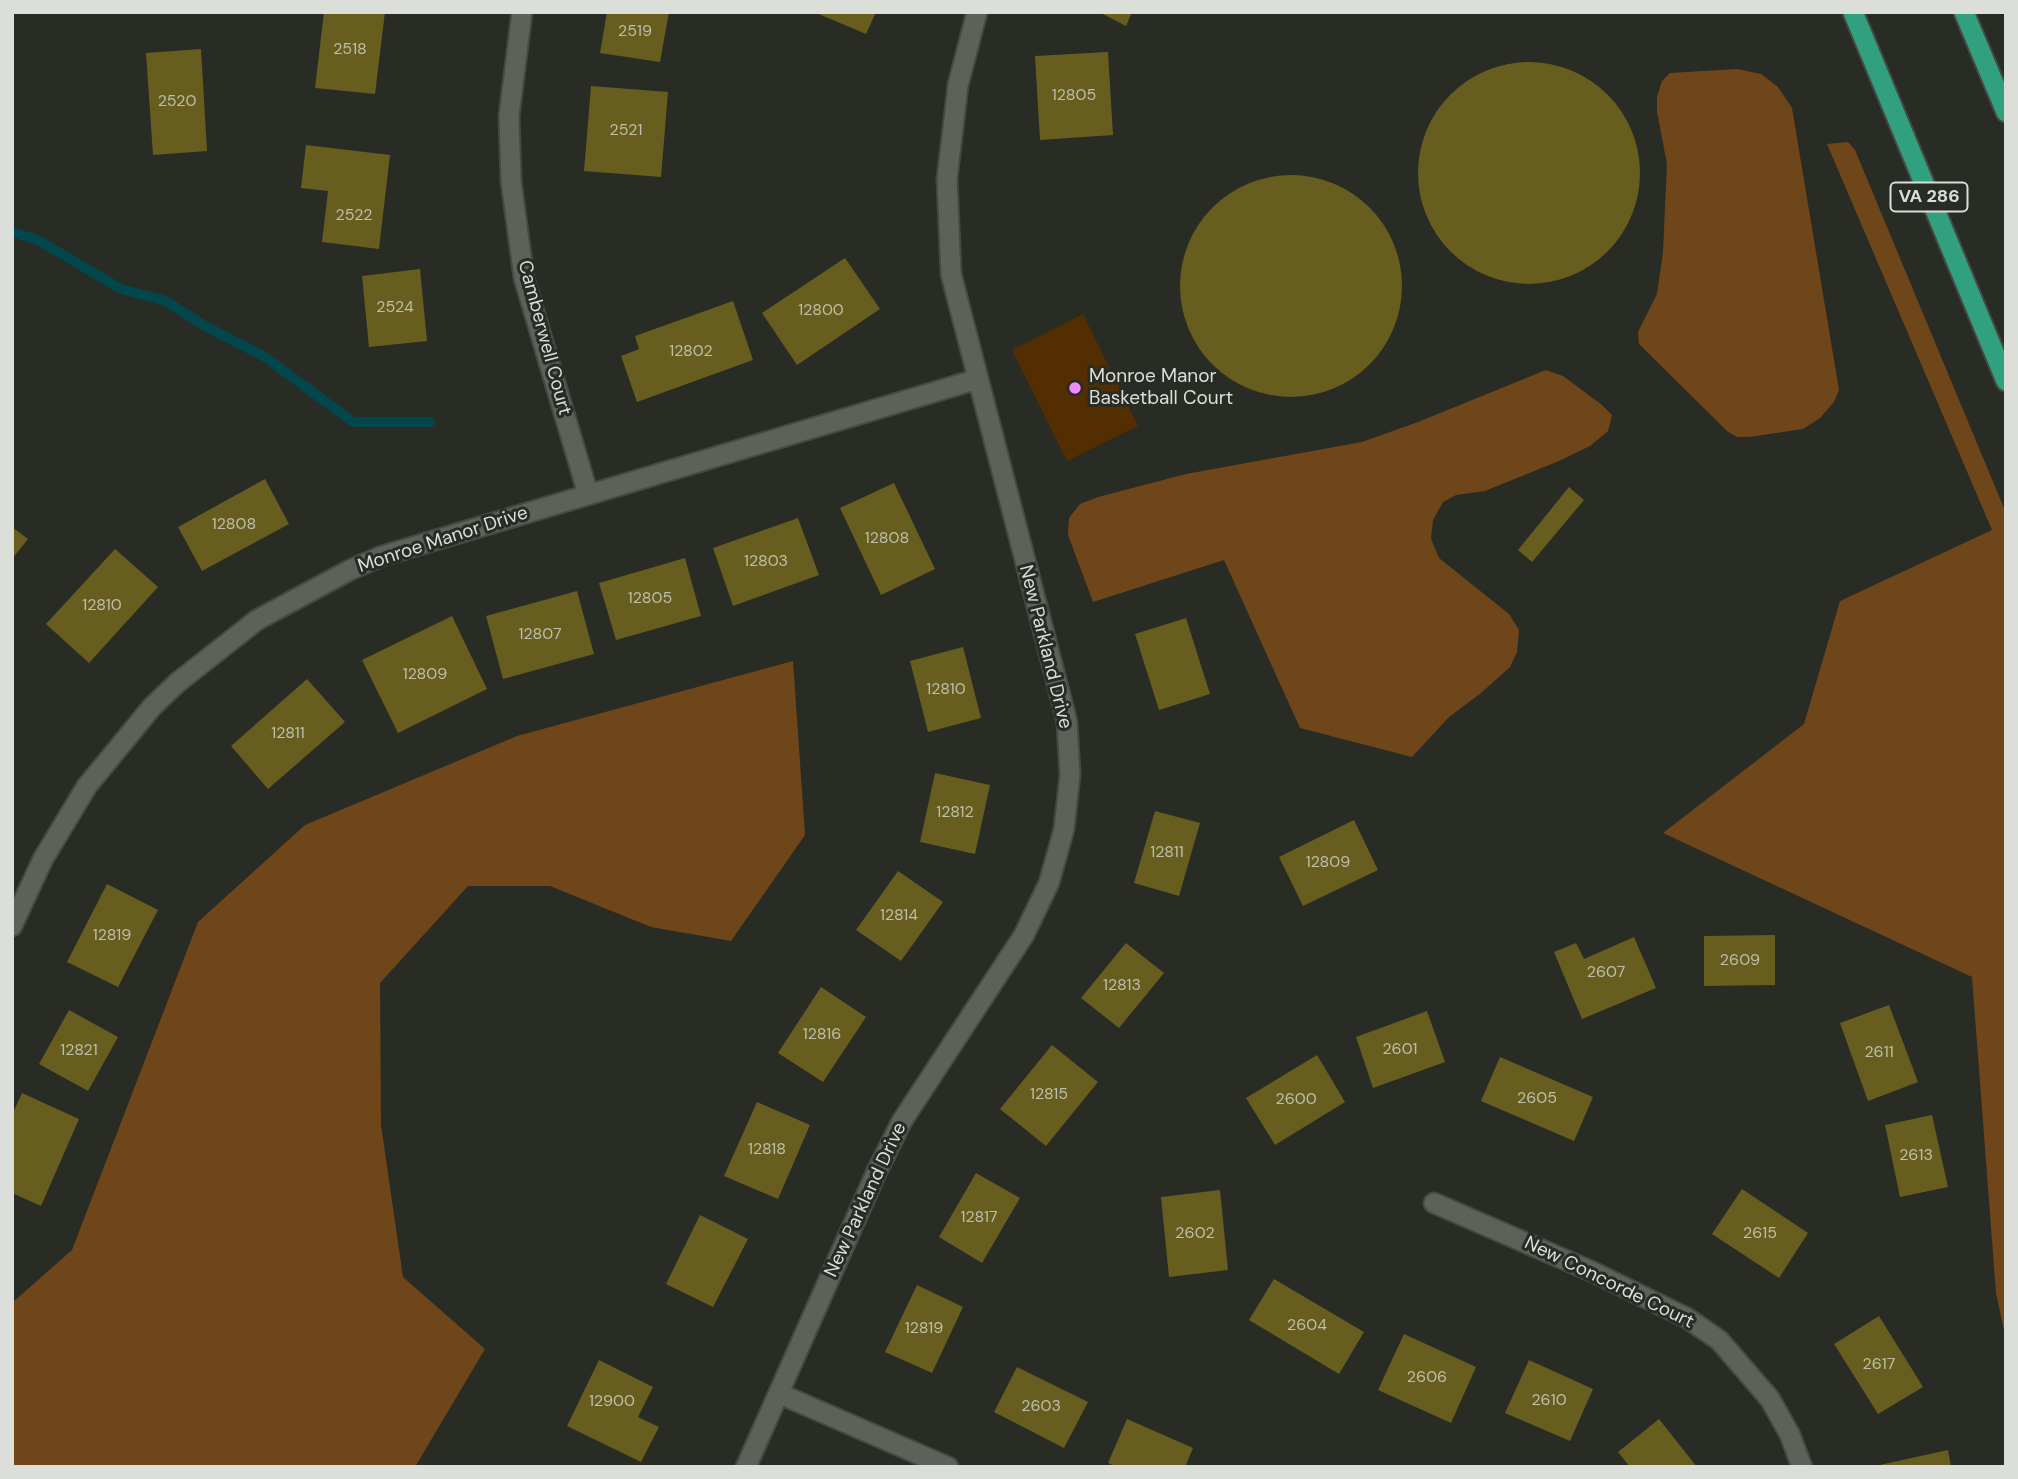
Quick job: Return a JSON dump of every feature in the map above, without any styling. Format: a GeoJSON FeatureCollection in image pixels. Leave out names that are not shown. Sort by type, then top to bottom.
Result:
{"type":"FeatureCollection","features":[{"type":"Feature","properties":{"kind":"highway","name":"VA 286"},"geometry":{"type":"LineString","coordinates":[[1853,12],[2006,381]]}},
{"type":"Feature","properties":{"kind":"highway"},"geometry":{"type":"LineString","coordinates":[[1964,12],[2006,112]]}},
{"type":"Feature","properties":{"kind":"street","name":"Camberwell Court"},"geometry":{"type":"LineString","coordinates":[[522,12],[509,116],[511,181],[524,278],[588,494]]}},
{"type":"Feature","properties":{"kind":"street","name":"New Parkland Drive"},"geometry":{"type":"LineString","coordinates":[[746,1467],[889,1146],[902,1121],[1024,935],[1049,883],[1064,828],[1070,775],[1067,722],[951,274],[947,179],[958,85],[977,12]]}},
{"type":"Feature","properties":{"kind":"street","name":"Monroe Manor Drive"},"geometry":{"type":"LineString","coordinates":[[12,926],[43,859],[87,786],[152,707],[177,683],[257,620],[350,570],[382,556],[978,379]]}},
{"type":"Feature","properties":{"kind":"street","name":"New Concorde Court"},"geometry":{"type":"LineString","coordinates":[[1434,1203],[1593,1272],[1687,1318],[1719,1340],[1770,1399],[1790,1435],[1802,1467]]}},
{"type":"Feature","properties":{"kind":"street"},"geometry":{"type":"LineString","coordinates":[[780,1394],[948,1467]]}},
{"type":"Feature","properties":{"kind":"shaded area"},"geometry":{"type":"Polygon","coordinates":[[[1737,69],[1761,74],[1778,87],[1792,108],[1839,390],[1834,402],[1820,418],[1803,429],[1749,437],[1737,437],[1727,431],[1639,344],[1638,332],[1657,294],[1663,252],[1667,164],[1657,112],[1657,97],[1662,81],[1670,73],[1737,69]]]}},
{"type":"Feature","properties":{"kind":"shaded area"},"geometry":{"type":"Polygon","coordinates":[[[1848,142],[1855,150],[2006,513],[2006,1340],[1996,1293],[1972,977],[1663,833],[1804,724],[1840,601],[1992,530],[1827,144],[1848,142]]]}},
{"type":"Feature","properties":{"kind":"shaded area","name":"Monroe Manor Basketball Court"},"geometry":{"type":"Polygon","coordinates":[[[1083,314],[1138,426],[1067,461],[1012,350],[1083,314]]]}},
{"type":"Feature","properties":{"kind":"shaded area"},"geometry":{"type":"Polygon","coordinates":[[[1546,370],[1563,376],[1602,405],[1612,415],[1608,431],[1590,446],[1559,461],[1485,491],[1456,495],[1443,502],[1433,520],[1431,539],[1439,558],[1509,614],[1519,630],[1517,652],[1510,667],[1449,717],[1412,757],[1300,728],[1224,560],[1093,602],[1068,535],[1069,518],[1080,504],[1186,474],[1362,442],[1546,370]]]}},
{"type":"Feature","properties":{"kind":"shaded area"},"geometry":{"type":"Polygon","coordinates":[[[793,661],[805,835],[731,941],[651,927],[550,886],[468,886],[380,983],[381,1125],[403,1277],[485,1349],[415,1467],[12,1467],[12,1303],[72,1250],[198,922],[305,825],[517,736],[793,661]]]}},
{"type":"Feature","properties":{"kind":"building"},"geometry":{"type":"Polygon","coordinates":[[[324,12],[385,12],[375,94],[315,88],[324,12]]]}},
{"type":"Feature","properties":{"kind":"building"},"geometry":{"type":"Polygon","coordinates":[[[607,12],[669,12],[660,62],[600,53],[607,12]]]}},
{"type":"Feature","properties":{"kind":"building"},"geometry":{"type":"Polygon","coordinates":[[[814,12],[876,12],[866,34],[814,12]]]}},
{"type":"Feature","properties":{"kind":"building"},"geometry":{"type":"Polygon","coordinates":[[[1099,12],[1132,12],[1126,26],[1099,12]]]}},
{"type":"Feature","properties":{"kind":"building"},"geometry":{"type":"Polygon","coordinates":[[[201,49],[207,151],[153,155],[146,53],[201,49]]]}},
{"type":"Feature","properties":{"kind":"building"},"geometry":{"type":"Polygon","coordinates":[[[1108,52],[1113,135],[1040,140],[1035,56],[1108,52]]]}},
{"type":"Feature","properties":{"kind":"building"},"geometry":{"type":"Polygon","coordinates":[[[1540,62],[1572,70],[1591,80],[1608,94],[1622,111],[1632,130],[1640,173],[1632,216],[1622,235],[1608,252],[1591,266],[1561,280],[1518,284],[1497,280],[1476,271],[1458,259],[1443,244],[1422,205],[1418,162],[1422,141],[1431,120],[1443,102],[1458,87],[1497,66],[1540,62]]]}},
{"type":"Feature","properties":{"kind":"building"},"geometry":{"type":"Polygon","coordinates":[[[591,86],[668,92],[661,177],[584,171],[591,86]]]}},
{"type":"Feature","properties":{"kind":"building"},"geometry":{"type":"Polygon","coordinates":[[[306,145],[390,155],[379,249],[322,242],[328,191],[301,188],[306,145]]]}},
{"type":"Feature","properties":{"kind":"building"},"geometry":{"type":"Polygon","coordinates":[[[1291,175],[1313,177],[1343,188],[1361,200],[1377,216],[1389,234],[1397,254],[1402,286],[1400,308],[1389,338],[1377,356],[1361,372],[1343,384],[1323,392],[1291,397],[1269,395],[1239,384],[1221,372],[1205,356],[1193,338],[1185,318],[1180,286],[1182,264],[1193,234],[1205,216],[1221,200],[1239,188],[1259,180],[1291,175]]]}},
{"type":"Feature","properties":{"kind":"building"},"geometry":{"type":"Polygon","coordinates":[[[845,258],[880,309],[797,365],[762,313],[845,258]]]}},
{"type":"Feature","properties":{"kind":"building"},"geometry":{"type":"Polygon","coordinates":[[[420,269],[427,341],[369,347],[362,276],[420,269]]]}},
{"type":"Feature","properties":{"kind":"building"},"geometry":{"type":"Polygon","coordinates":[[[733,301],[753,360],[637,402],[621,356],[639,349],[635,336],[733,301]]]}},
{"type":"Feature","properties":{"kind":"building"},"geometry":{"type":"Polygon","coordinates":[[[265,479],[289,524],[202,571],[178,527],[265,479]]]}},
{"type":"Feature","properties":{"kind":"building"},"geometry":{"type":"Polygon","coordinates":[[[894,483],[935,569],[881,595],[840,508],[894,483]]]}},
{"type":"Feature","properties":{"kind":"building"},"geometry":{"type":"Polygon","coordinates":[[[1569,487],[1584,500],[1532,562],[1518,550],[1569,487]]]}},
{"type":"Feature","properties":{"kind":"building"},"geometry":{"type":"Polygon","coordinates":[[[798,518],[819,575],[733,606],[713,548],[798,518]]]}},
{"type":"Feature","properties":{"kind":"building"},"geometry":{"type":"Polygon","coordinates":[[[12,527],[28,539],[12,559],[12,527]]]}},
{"type":"Feature","properties":{"kind":"building"},"geometry":{"type":"Polygon","coordinates":[[[115,549],[158,587],[89,663],[46,624],[115,549]]]}},
{"type":"Feature","properties":{"kind":"building"},"geometry":{"type":"Polygon","coordinates":[[[685,558],[701,616],[616,640],[599,583],[685,558]]]}},
{"type":"Feature","properties":{"kind":"building"},"geometry":{"type":"Polygon","coordinates":[[[577,591],[594,654],[503,679],[486,616],[577,591]]]}},
{"type":"Feature","properties":{"kind":"building"},"geometry":{"type":"Polygon","coordinates":[[[452,616],[487,689],[398,733],[362,660],[452,616]]]}},
{"type":"Feature","properties":{"kind":"building"},"geometry":{"type":"Polygon","coordinates":[[[1186,618],[1210,694],[1159,710],[1135,634],[1186,618]]]}},
{"type":"Feature","properties":{"kind":"building"},"geometry":{"type":"Polygon","coordinates":[[[963,647],[981,718],[928,732],[910,661],[963,647]]]}},
{"type":"Feature","properties":{"kind":"building"},"geometry":{"type":"Polygon","coordinates":[[[307,679],[345,722],[268,789],[231,746],[307,679]]]}},
{"type":"Feature","properties":{"kind":"building"},"geometry":{"type":"Polygon","coordinates":[[[935,773],[990,785],[975,854],[920,842],[935,773]]]}},
{"type":"Feature","properties":{"kind":"building"},"geometry":{"type":"Polygon","coordinates":[[[1155,811],[1200,823],[1179,896],[1134,883],[1155,811]]]}},
{"type":"Feature","properties":{"kind":"building"},"geometry":{"type":"Polygon","coordinates":[[[1354,820],[1378,870],[1303,906],[1279,857],[1354,820]]]}},
{"type":"Feature","properties":{"kind":"building"},"geometry":{"type":"Polygon","coordinates":[[[898,871],[943,902],[901,961],[856,930],[898,871]]]}},
{"type":"Feature","properties":{"kind":"building"},"geometry":{"type":"Polygon","coordinates":[[[107,884],[158,910],[118,987],[67,962],[107,884]]]}},
{"type":"Feature","properties":{"kind":"building"},"geometry":{"type":"Polygon","coordinates":[[[1775,935],[1775,985],[1704,986],[1704,936],[1775,935]]]}},
{"type":"Feature","properties":{"kind":"building"},"geometry":{"type":"Polygon","coordinates":[[[1634,937],[1656,988],[1582,1019],[1554,952],[1576,943],[1584,959],[1634,937]]]}},
{"type":"Feature","properties":{"kind":"building"},"geometry":{"type":"Polygon","coordinates":[[[1126,943],[1164,973],[1119,1028],[1081,998],[1126,943]]]}},
{"type":"Feature","properties":{"kind":"building"},"geometry":{"type":"Polygon","coordinates":[[[821,987],[866,1017],[823,1082],[778,1053],[821,987]]]}},
{"type":"Feature","properties":{"kind":"building"},"geometry":{"type":"Polygon","coordinates":[[[1889,1005],[1918,1082],[1868,1101],[1840,1023],[1889,1005]]]}},
{"type":"Feature","properties":{"kind":"building"},"geometry":{"type":"Polygon","coordinates":[[[69,1010],[118,1037],[88,1091],[39,1064],[69,1010]]]}},
{"type":"Feature","properties":{"kind":"building"},"geometry":{"type":"Polygon","coordinates":[[[1427,1011],[1445,1062],[1373,1088],[1356,1037],[1427,1011]]]}},
{"type":"Feature","properties":{"kind":"building"},"geometry":{"type":"Polygon","coordinates":[[[1052,1045],[1098,1082],[1046,1146],[1000,1109],[1052,1045]]]}},
{"type":"Feature","properties":{"kind":"building"},"geometry":{"type":"Polygon","coordinates":[[[1317,1055],[1345,1102],[1275,1145],[1246,1098],[1317,1055]]]}},
{"type":"Feature","properties":{"kind":"building"},"geometry":{"type":"Polygon","coordinates":[[[1500,1057],[1593,1097],[1574,1141],[1481,1101],[1500,1057]]]}},
{"type":"Feature","properties":{"kind":"building"},"geometry":{"type":"Polygon","coordinates":[[[22,1093],[79,1119],[41,1206],[12,1193],[12,1115],[22,1093]]]}},
{"type":"Feature","properties":{"kind":"building"},"geometry":{"type":"Polygon","coordinates":[[[757,1102],[810,1125],[778,1199],[724,1176],[757,1102]]]}},
{"type":"Feature","properties":{"kind":"building"},"geometry":{"type":"Polygon","coordinates":[[[1932,1115],[1948,1187],[1900,1197],[1885,1125],[1932,1115]]]}},
{"type":"Feature","properties":{"kind":"building"},"geometry":{"type":"Polygon","coordinates":[[[976,1173],[1020,1198],[982,1263],[939,1237],[976,1173]]]}},
{"type":"Feature","properties":{"kind":"building"},"geometry":{"type":"Polygon","coordinates":[[[1742,1189],[1808,1233],[1779,1278],[1712,1234],[1742,1189]]]}},
{"type":"Feature","properties":{"kind":"building"},"geometry":{"type":"Polygon","coordinates":[[[1220,1190],[1228,1270],[1169,1277],[1161,1197],[1220,1190]]]}},
{"type":"Feature","properties":{"kind":"building"},"geometry":{"type":"Polygon","coordinates":[[[700,1215],[748,1239],[713,1307],[666,1284],[700,1215]]]}},
{"type":"Feature","properties":{"kind":"building"},"geometry":{"type":"Polygon","coordinates":[[[1274,1279],[1364,1332],[1339,1374],[1249,1320],[1274,1279]]]}},
{"type":"Feature","properties":{"kind":"building"},"geometry":{"type":"Polygon","coordinates":[[[917,1285],[963,1307],[932,1373],[885,1352],[917,1285]]]}},
{"type":"Feature","properties":{"kind":"building"},"geometry":{"type":"Polygon","coordinates":[[[1879,1316],[1923,1387],[1878,1414],[1834,1344],[1879,1316]]]}},
{"type":"Feature","properties":{"kind":"building"},"geometry":{"type":"Polygon","coordinates":[[[1404,1334],[1476,1367],[1451,1423],[1378,1390],[1404,1334]]]}},
{"type":"Feature","properties":{"kind":"building"},"geometry":{"type":"Polygon","coordinates":[[[599,1360],[653,1387],[638,1417],[659,1427],[641,1462],[567,1426],[599,1360]]]}},
{"type":"Feature","properties":{"kind":"building"},"geometry":{"type":"Polygon","coordinates":[[[1529,1360],[1593,1389],[1570,1441],[1505,1413],[1529,1360]]]}},
{"type":"Feature","properties":{"kind":"building"},"geometry":{"type":"Polygon","coordinates":[[[1017,1367],[1088,1402],[1064,1448],[994,1412],[1017,1367]]]}},
{"type":"Feature","properties":{"kind":"building"},"geometry":{"type":"Polygon","coordinates":[[[1127,1419],[1193,1448],[1185,1467],[1117,1467],[1108,1463],[1127,1419]]]}},
{"type":"Feature","properties":{"kind":"building"},"geometry":{"type":"Polygon","coordinates":[[[1659,1419],[1697,1467],[1630,1467],[1618,1452],[1659,1419]]]}},
{"type":"Feature","properties":{"kind":"building"},"geometry":{"type":"Polygon","coordinates":[[[1948,1450],[1951,1467],[1875,1467],[1875,1466],[1948,1450]]]}},
{"type":"Feature","properties":{"kind":"waterway"},"geometry":{"type":"LineString","coordinates":[[12,232],[38,240],[121,289],[166,301],[203,325],[265,357],[353,422],[430,422]]}},
{"type":"Feature","properties":{"kind":"place","name":"Monroe Manor Basketball Court"},"geometry":{"type":"Point","coordinates":[1075,388]}}]}
